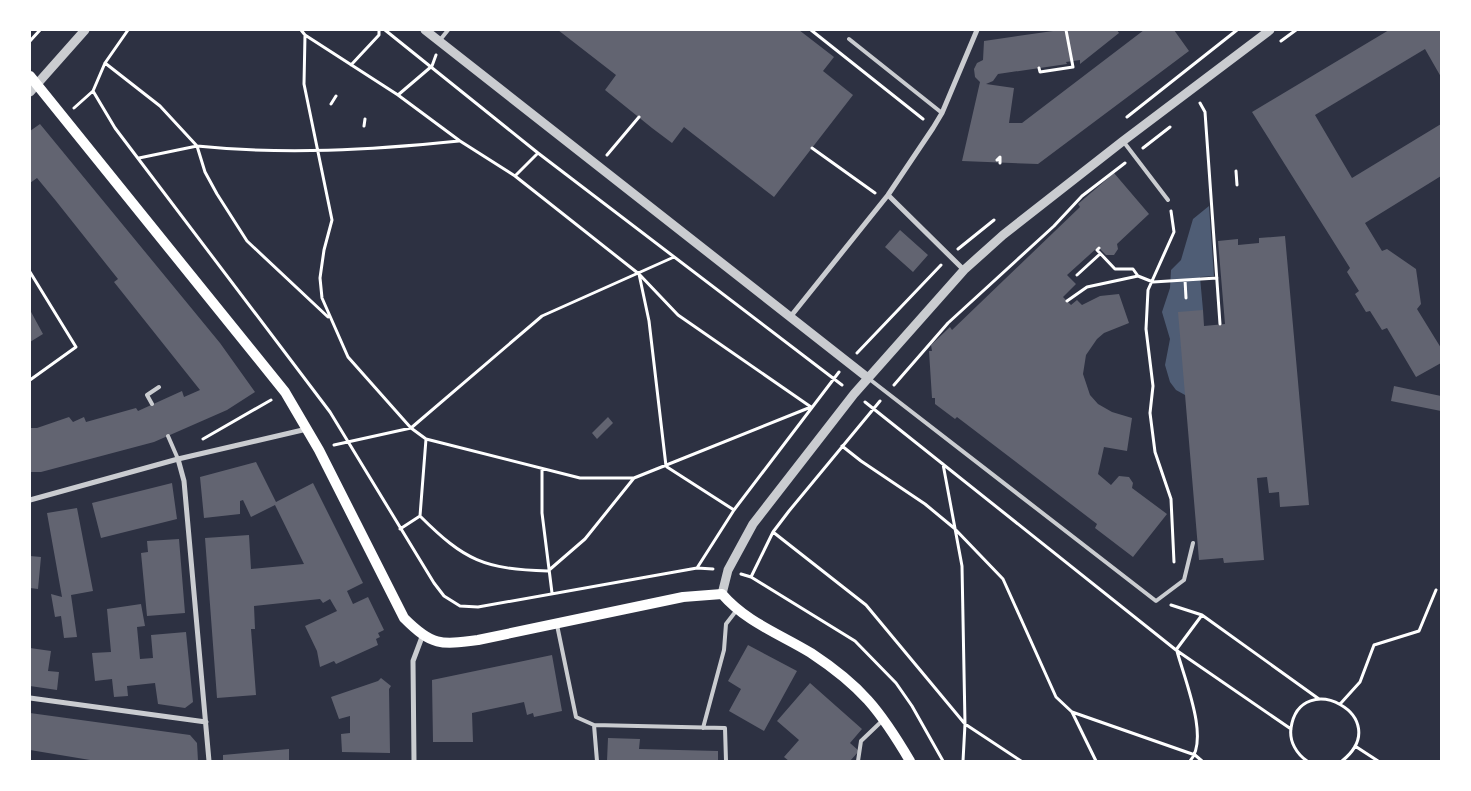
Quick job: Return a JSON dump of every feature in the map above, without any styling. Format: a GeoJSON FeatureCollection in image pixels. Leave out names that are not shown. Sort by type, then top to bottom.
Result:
{"type":"FeatureCollection","features":[{"type":"Feature","properties":{"kind":"main road"},"geometry":{"type":"LineString","coordinates":[[30,76],[39,84],[65,116],[285,392],[319,450],[404,618],[422,636],[444,644],[478,640],[683,597],[722,594],[736,611],[810,653],[839,673],[866,696],[885,719],[910,761]]}},
{"type":"Feature","properties":{"kind":"street"},"geometry":{"type":"LineString","coordinates":[[30,92],[85,30]]}},
{"type":"Feature","properties":{"kind":"street"},"geometry":{"type":"LineString","coordinates":[[425,30],[868,378]]}},
{"type":"Feature","properties":{"kind":"street"},"geometry":{"type":"LineString","coordinates":[[791,316],[888,194],[933,128],[942,114],[977,30]]}},
{"type":"Feature","properties":{"kind":"street"},"geometry":{"type":"LineString","coordinates":[[722,594],[728,570],[753,524],[868,378],[964,270],[1003,235],[1270,30]]}},
{"type":"Feature","properties":{"kind":"street"},"geometry":{"type":"LineString","coordinates":[[888,194],[964,270]]}},
{"type":"Feature","properties":{"kind":"street"},"geometry":{"type":"LineString","coordinates":[[30,500],[178,459],[307,429]]}},
{"type":"Feature","properties":{"kind":"street"},"geometry":{"type":"LineString","coordinates":[[178,459],[184,481],[209,761]]}},
{"type":"Feature","properties":{"kind":"street"},"geometry":{"type":"LineString","coordinates":[[414,761],[413,661],[422,636]]}},
{"type":"Feature","properties":{"kind":"street"},"geometry":{"type":"LineString","coordinates":[[30,698],[206,722]]}},
{"type":"Feature","properties":{"kind":"lane"},"geometry":{"type":"LineString","coordinates":[[440,41],[448,30]]}},
{"type":"Feature","properties":{"kind":"lane"},"geometry":{"type":"LineString","coordinates":[[849,39],[942,114]]}},
{"type":"Feature","properties":{"kind":"lane"},"geometry":{"type":"LineString","coordinates":[[1123,141],[1168,200]]}},
{"type":"Feature","properties":{"kind":"lane"},"geometry":{"type":"LineString","coordinates":[[868,378],[886,394],[1156,601],[1184,580],[1193,543]]}},
{"type":"Feature","properties":{"kind":"lane"},"geometry":{"type":"LineString","coordinates":[[152,404],[147,395],[159,387]]}},
{"type":"Feature","properties":{"kind":"lane"},"geometry":{"type":"LineString","coordinates":[[168,436],[178,459]]}},
{"type":"Feature","properties":{"kind":"lane"},"geometry":{"type":"LineString","coordinates":[[703,728],[724,650],[726,624],[736,611]]}},
{"type":"Feature","properties":{"kind":"lane"},"geometry":{"type":"LineString","coordinates":[[557,623],[576,717],[594,725],[725,728],[726,761]]}},
{"type":"Feature","properties":{"kind":"lane"},"geometry":{"type":"LineString","coordinates":[[858,761],[861,741],[885,719]]}},
{"type":"Feature","properties":{"kind":"lane"},"geometry":{"type":"LineString","coordinates":[[594,725],[596,761]]}},
{"type":"Feature","properties":{"kind":"path"},"geometry":{"type":"LineString","coordinates":[[30,41],[40,30]]}},
{"type":"Feature","properties":{"kind":"path"},"geometry":{"type":"LineString","coordinates":[[65,116],[92,90],[105,63],[128,30]]}},
{"type":"Feature","properties":{"kind":"path"},"geometry":{"type":"LineString","coordinates":[[301,30],[305,35],[398,95],[460,141],[515,176],[639,274],[678,315],[811,407]]}},
{"type":"Feature","properties":{"kind":"path"},"geometry":{"type":"LineString","coordinates":[[351,64],[379,36],[379,30]]}},
{"type":"Feature","properties":{"kind":"path"},"geometry":{"type":"LineString","coordinates":[[92,90],[115,128],[330,412],[400,529],[444,596],[460,606],[478,606],[697,568],[734,510],[832,378],[827,372],[538,153],[385,30]]}},
{"type":"Feature","properties":{"kind":"path"},"geometry":{"type":"LineString","coordinates":[[811,30],[933,128]]}},
{"type":"Feature","properties":{"kind":"path"},"geometry":{"type":"LineString","coordinates":[[1039,68],[1040,72],[1073,66],[1066,30]]}},
{"type":"Feature","properties":{"kind":"path"},"geometry":{"type":"LineString","coordinates":[[1273,47],[1296,30]]}},
{"type":"Feature","properties":{"kind":"path"},"geometry":{"type":"LineString","coordinates":[[305,35],[304,84],[332,220],[324,250],[320,278],[322,298],[348,357],[411,428],[426,439],[580,478],[634,478],[811,407]]}},
{"type":"Feature","properties":{"kind":"path"},"geometry":{"type":"LineString","coordinates":[[398,95],[432,66],[440,41]]}},
{"type":"Feature","properties":{"kind":"path"},"geometry":{"type":"LineString","coordinates":[[105,63],[160,106],[197,146],[205,172],[247,241],[329,317]]}},
{"type":"Feature","properties":{"kind":"path"},"geometry":{"type":"LineString","coordinates":[[331,104],[336,96]]}},
{"type":"Feature","properties":{"kind":"path"},"geometry":{"type":"LineString","coordinates":[[1192,109],[1206,97]]}},
{"type":"Feature","properties":{"kind":"path"},"geometry":{"type":"LineString","coordinates":[[1200,103],[1204,112],[1220,324]]}},
{"type":"Feature","properties":{"kind":"path"},"geometry":{"type":"LineString","coordinates":[[599,165],[639,118]]}},
{"type":"Feature","properties":{"kind":"path"},"geometry":{"type":"LineString","coordinates":[[364,126],[366,119]]}},
{"type":"Feature","properties":{"kind":"path"},"geometry":{"type":"LineString","coordinates":[[943,761],[912,706],[896,683],[855,641],[751,577],[773,532],[842,446],[948,323],[1054,226],[1082,196],[1178,120]]}},
{"type":"Feature","properties":{"kind":"path"},"geometry":{"type":"LineString","coordinates":[[139,158],[197,146],[249,152],[318,152],[391,148],[460,141]]}},
{"type":"Feature","properties":{"kind":"path"},"geometry":{"type":"LineString","coordinates":[[812,148],[877,194],[888,194]]}},
{"type":"Feature","properties":{"kind":"path"},"geometry":{"type":"LineString","coordinates":[[515,176],[538,153]]}},
{"type":"Feature","properties":{"kind":"path"},"geometry":{"type":"LineString","coordinates":[[1236,171],[1237,185]]}},
{"type":"Feature","properties":{"kind":"path"},"geometry":{"type":"LineString","coordinates":[[1168,200],[1174,232],[1148,290],[1146,328],[1153,386],[1150,414],[1155,452],[1171,499],[1175,569]]}},
{"type":"Feature","properties":{"kind":"path"},"geometry":{"type":"LineString","coordinates":[[1099,248],[1098,250],[1101,254],[1116,269],[1133,269],[1138,276],[1153,282],[1217,278]]}},
{"type":"Feature","properties":{"kind":"path"},"geometry":{"type":"LineString","coordinates":[[1077,275],[1101,254]]}},
{"type":"Feature","properties":{"kind":"path"},"geometry":{"type":"LineString","coordinates":[[319,450],[348,440],[411,428],[542,316],[674,257]]}},
{"type":"Feature","properties":{"kind":"path"},"geometry":{"type":"LineString","coordinates":[[30,272],[76,347],[30,380]]}},
{"type":"Feature","properties":{"kind":"path"},"geometry":{"type":"LineString","coordinates":[[639,274],[649,321],[666,466]]}},
{"type":"Feature","properties":{"kind":"path"},"geometry":{"type":"LineString","coordinates":[[1067,301],[1087,287],[1138,276]]}},
{"type":"Feature","properties":{"kind":"path"},"geometry":{"type":"LineString","coordinates":[[1185,280],[1186,298]]}},
{"type":"Feature","properties":{"kind":"path"},"geometry":{"type":"LineString","coordinates":[[178,459],[210,434],[285,392]]}},
{"type":"Feature","properties":{"kind":"path"},"geometry":{"type":"LineString","coordinates":[[875,408],[942,464],[1176,650],[1291,729]]}},
{"type":"Feature","properties":{"kind":"path"},"geometry":{"type":"LineString","coordinates":[[426,439],[420,516],[461,554],[481,562],[515,570],[548,571],[585,539],[634,478]]}},
{"type":"Feature","properties":{"kind":"path"},"geometry":{"type":"LineString","coordinates":[[842,446],[925,504],[954,528],[1003,579],[1056,698],[1072,712],[1195,755],[1202,761]]}},
{"type":"Feature","properties":{"kind":"path"},"geometry":{"type":"LineString","coordinates":[[942,464],[962,566],[965,724],[963,761]]}},
{"type":"Feature","properties":{"kind":"path"},"geometry":{"type":"LineString","coordinates":[[666,466],[734,510]]}},
{"type":"Feature","properties":{"kind":"path"},"geometry":{"type":"LineString","coordinates":[[542,469],[542,513],[552,593]]}},
{"type":"Feature","properties":{"kind":"path"},"geometry":{"type":"LineString","coordinates":[[400,529],[420,516]]}},
{"type":"Feature","properties":{"kind":"path"},"geometry":{"type":"LineString","coordinates":[[773,532],[866,605],[965,724],[1021,761]]}},
{"type":"Feature","properties":{"kind":"path"},"geometry":{"type":"LineString","coordinates":[[1341,703],[1360,682],[1374,645],[1419,631],[1436,590]]}},
{"type":"Feature","properties":{"kind":"path"},"geometry":{"type":"LineString","coordinates":[[1156,601],[1202,616],[1319,699]]}},
{"type":"Feature","properties":{"kind":"path"},"geometry":{"type":"LineString","coordinates":[[1176,650],[1202,616]]}},
{"type":"Feature","properties":{"kind":"path"},"geometry":{"type":"LineString","coordinates":[[1176,650],[1198,725],[1195,755],[1190,761]]}},
{"type":"Feature","properties":{"kind":"path"},"geometry":{"type":"LineString","coordinates":[[1307,761],[1295,749],[1291,739],[1291,729],[1300,709],[1309,702],[1319,699],[1330,699],[1341,703],[1349,709],[1358,727],[1355,746],[1342,761]]}},
{"type":"Feature","properties":{"kind":"path"},"geometry":{"type":"LineString","coordinates":[[1072,712],[1096,761]]}},
{"type":"Feature","properties":{"kind":"path"},"geometry":{"type":"LineString","coordinates":[[1355,746],[1378,761]]}},
{"type":"Feature","properties":{"kind":"water"},"geometry":{"type":"Polygon","coordinates":[[[1209,206],[1214,276],[1200,277],[1203,310],[1185,395],[1176,390],[1170,382],[1165,365],[1170,339],[1162,312],[1170,288],[1171,270],[1181,260],[1193,219],[1209,206]]]}},
{"type":"Feature","properties":{"kind":"building"},"geometry":{"type":"Polygon","coordinates":[[[558,30],[799,30],[834,57],[823,71],[853,95],[774,197],[684,127],[672,143],[652,128],[605,90],[616,75],[558,30]]]}},
{"type":"Feature","properties":{"kind":"building"},"geometry":{"type":"Polygon","coordinates":[[[1060,30],[1117,30],[1119,33],[1080,64],[1080,60],[1066,62],[1067,64],[998,74],[993,81],[986,84],[1014,88],[1009,123],[1022,123],[1144,30],[1174,30],[1189,51],[1038,164],[962,161],[980,82],[975,77],[974,69],[977,63],[983,60],[984,41],[1060,30]]]}},
{"type":"Feature","properties":{"kind":"building"},"geometry":{"type":"Polygon","coordinates":[[[1389,30],[1441,30],[1441,77],[1425,49],[1315,115],[1352,178],[1441,124],[1441,176],[1365,223],[1382,251],[1387,249],[1416,269],[1421,304],[1417,309],[1441,348],[1441,363],[1416,377],[1387,328],[1382,330],[1370,311],[1366,312],[1355,294],[1359,291],[1347,272],[1350,268],[1252,112],[1389,30]]]}},
{"type":"Feature","properties":{"kind":"building"},"geometry":{"type":"Polygon","coordinates":[[[40,124],[220,343],[255,392],[227,410],[154,442],[41,472],[30,472],[30,428],[37,428],[69,417],[73,422],[84,417],[86,422],[136,408],[138,411],[182,391],[184,397],[200,390],[114,282],[118,279],[56,201],[37,178],[30,183],[30,131],[40,124]]]}},
{"type":"Feature","properties":{"kind":"building"},"geometry":{"type":"Polygon","coordinates":[[[1114,173],[1149,214],[1117,244],[1118,249],[1114,255],[1106,255],[1098,247],[1067,275],[1076,284],[1063,297],[1071,305],[1077,300],[1082,305],[1100,296],[1119,294],[1129,323],[1104,333],[1097,339],[1086,355],[1083,374],[1090,395],[1098,404],[1112,412],[1132,418],[1127,451],[1104,447],[1098,474],[1111,485],[1119,476],[1129,477],[1133,483],[1132,488],[1167,514],[1133,557],[1095,528],[1097,524],[957,417],[955,419],[935,404],[935,398],[932,398],[929,351],[932,351],[931,345],[950,327],[952,330],[1080,207],[1078,204],[1114,173]]]}},
{"type":"Feature","properties":{"kind":"building"},"geometry":{"type":"Polygon","coordinates":[[[900,230],[928,255],[913,272],[885,247],[900,230]]]}},
{"type":"Feature","properties":{"kind":"building"},"geometry":{"type":"Polygon","coordinates":[[[1285,236],[1309,505],[1280,507],[1279,492],[1269,493],[1267,477],[1257,478],[1264,560],[1224,563],[1223,558],[1199,560],[1178,312],[1203,310],[1204,326],[1225,324],[1218,241],[1238,239],[1238,245],[1259,243],[1259,238],[1285,236]]]}},
{"type":"Feature","properties":{"kind":"building"},"geometry":{"type":"Polygon","coordinates":[[[30,310],[43,334],[30,342],[30,310]]]}},
{"type":"Feature","properties":{"kind":"building"},"geometry":{"type":"Polygon","coordinates":[[[1394,386],[1441,396],[1441,411],[1391,401],[1394,386]]]}},
{"type":"Feature","properties":{"kind":"building"},"geometry":{"type":"Polygon","coordinates":[[[608,417],[613,423],[597,439],[592,433],[608,417]]]}},
{"type":"Feature","properties":{"kind":"building"},"geometry":{"type":"Polygon","coordinates":[[[256,462],[276,502],[313,483],[363,583],[347,591],[353,604],[368,597],[384,630],[378,633],[380,637],[376,639],[378,645],[336,664],[334,661],[320,667],[317,651],[305,626],[337,611],[330,599],[323,603],[320,599],[254,606],[255,629],[251,629],[256,695],[217,698],[205,538],[249,535],[251,569],[304,564],[275,505],[251,517],[243,500],[240,501],[240,514],[204,518],[200,477],[256,462]]]}},
{"type":"Feature","properties":{"kind":"building"},"geometry":{"type":"Polygon","coordinates":[[[172,483],[177,519],[101,538],[92,503],[172,483]]]}},
{"type":"Feature","properties":{"kind":"building"},"geometry":{"type":"Polygon","coordinates":[[[77,508],[93,591],[71,595],[77,637],[64,638],[61,616],[55,617],[51,594],[62,597],[47,513],[77,508]]]}},
{"type":"Feature","properties":{"kind":"building"},"geometry":{"type":"Polygon","coordinates":[[[179,539],[185,613],[147,616],[141,553],[148,552],[147,541],[179,539]]]}},
{"type":"Feature","properties":{"kind":"building"},"geometry":{"type":"Polygon","coordinates":[[[30,556],[41,557],[38,589],[30,588],[30,556]]]}},
{"type":"Feature","properties":{"kind":"building"},"geometry":{"type":"Polygon","coordinates":[[[141,604],[145,626],[137,627],[140,659],[153,658],[151,635],[186,632],[193,702],[185,708],[158,704],[155,683],[127,686],[128,696],[114,697],[112,679],[95,681],[92,653],[111,652],[107,609],[141,604]]]}},
{"type":"Feature","properties":{"kind":"building"},"geometry":{"type":"Polygon","coordinates":[[[748,645],[797,671],[764,731],[729,711],[741,689],[728,681],[748,645]]]}},
{"type":"Feature","properties":{"kind":"building"},"geometry":{"type":"Polygon","coordinates":[[[30,648],[51,651],[48,671],[59,672],[57,690],[30,686],[30,648]]]}},
{"type":"Feature","properties":{"kind":"building"},"geometry":{"type":"Polygon","coordinates":[[[552,655],[562,711],[534,717],[533,713],[527,715],[524,702],[472,713],[473,742],[433,742],[432,680],[552,655]]]}},
{"type":"Feature","properties":{"kind":"building"},"geometry":{"type":"Polygon","coordinates":[[[381,678],[391,686],[389,689],[390,753],[342,752],[341,734],[350,733],[350,716],[339,719],[331,697],[378,681],[381,678]]]}},
{"type":"Feature","properties":{"kind":"building"},"geometry":{"type":"Polygon","coordinates":[[[810,683],[862,729],[850,743],[859,751],[850,761],[789,761],[784,757],[799,740],[777,721],[810,683]]]}},
{"type":"Feature","properties":{"kind":"building"},"geometry":{"type":"Polygon","coordinates":[[[30,713],[190,735],[197,743],[198,761],[96,761],[30,750],[30,713]]]}},
{"type":"Feature","properties":{"kind":"building"},"geometry":{"type":"Polygon","coordinates":[[[608,738],[640,739],[639,749],[718,751],[718,761],[607,761],[608,738]]]}},
{"type":"Feature","properties":{"kind":"building"},"geometry":{"type":"Polygon","coordinates":[[[289,749],[289,761],[223,761],[223,755],[289,749]]]}}]}
